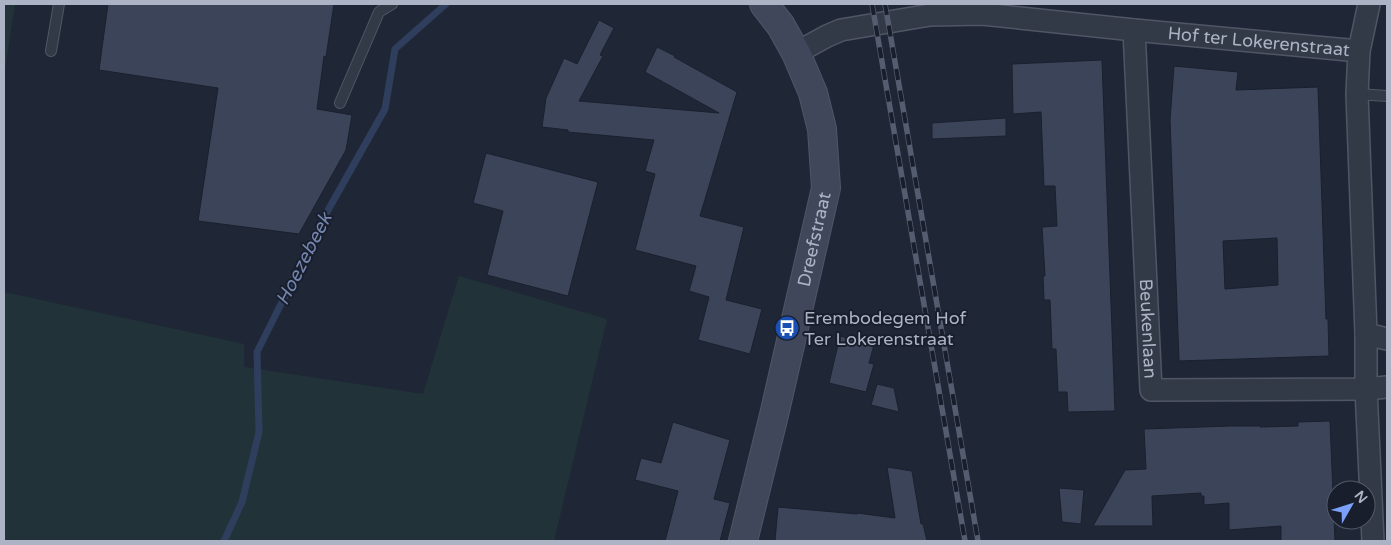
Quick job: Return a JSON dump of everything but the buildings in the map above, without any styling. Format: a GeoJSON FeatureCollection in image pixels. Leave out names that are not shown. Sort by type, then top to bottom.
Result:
{"type":"FeatureCollection","features":[{"type":"Feature","properties":{"kind":"street","name":"Dreefstraat"},"geometry":{"type":"LineString","coordinates":[[743,541],[826,188],[822,130],[812,93],[796,53],[781,26],[764,4]]}},
{"type":"Feature","properties":{"kind":"street"},"geometry":{"type":"LineString","coordinates":[[1359,51],[1369,4]]}},
{"type":"Feature","properties":{"kind":"street","name":"Hof ter Lokerenstraat"},"geometry":{"type":"LineString","coordinates":[[796,53],[841,30],[930,15],[982,14],[1359,51],[1357,94],[1372,541]]}},
{"type":"Feature","properties":{"kind":"street","name":"Beukenlaan"},"geometry":{"type":"LineString","coordinates":[[1134,30],[1151,390],[1366,389],[1387,387]]}},
{"type":"Feature","properties":{"kind":"street"},"geometry":{"type":"LineString","coordinates":[[1366,334],[1387,339]]}},
{"type":"Feature","properties":{"kind":"lane"},"geometry":{"type":"LineString","coordinates":[[51,51],[59,4]]}},
{"type":"Feature","properties":{"kind":"lane"},"geometry":{"type":"LineString","coordinates":[[340,102],[379,12],[392,4]]}},
{"type":"Feature","properties":{"kind":"lane"},"geometry":{"type":"LineString","coordinates":[[1357,94],[1387,96]]}},
{"type":"Feature","properties":{"kind":"shaded area"},"geometry":{"type":"Polygon","coordinates":[[[4,4],[15,4],[4,77],[4,4]]]}},
{"type":"Feature","properties":{"kind":"shaded area"},"geometry":{"type":"Polygon","coordinates":[[[459,276],[607,319],[554,541],[4,541],[4,292],[244,344],[244,367],[423,394],[459,276]]]}},
{"type":"Feature","properties":{"kind":"waterway","name":"Hoezebeek"},"geometry":{"type":"LineString","coordinates":[[224,541],[242,502],[259,432],[257,352],[327,212],[385,109],[395,49],[446,4]]}},
{"type":"Feature","properties":{"kind":"railway"},"geometry":{"type":"LineString","coordinates":[[872,4],[965,541]]}},
{"type":"Feature","properties":{"kind":"railway"},"geometry":{"type":"LineString","coordinates":[[885,4],[978,541]]}},
{"type":"Feature","properties":{"kind":"place","name":"Erembodegem Hof Ter Lokerenstraat"},"geometry":{"type":"Point","coordinates":[787,328]}}]}
